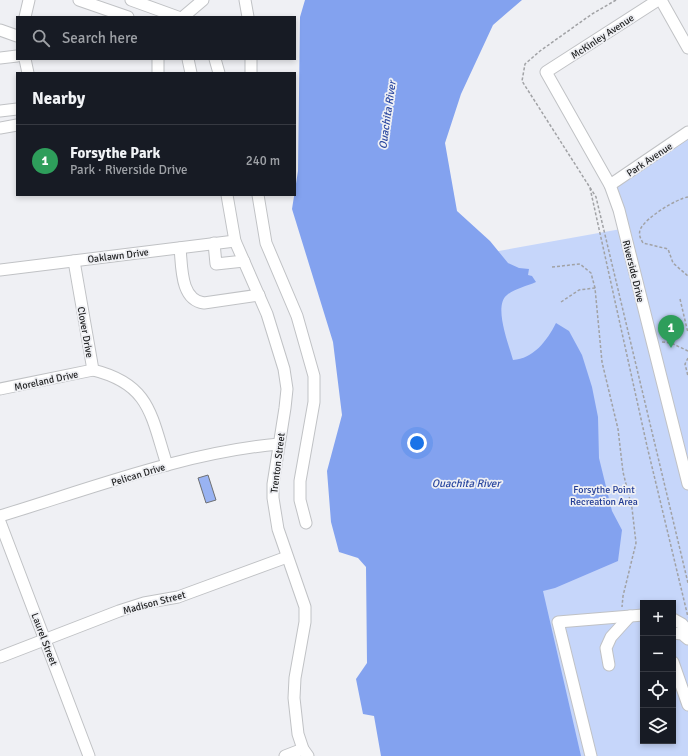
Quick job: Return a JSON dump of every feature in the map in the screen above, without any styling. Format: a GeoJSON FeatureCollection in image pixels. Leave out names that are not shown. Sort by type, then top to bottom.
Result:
{"type":"FeatureCollection","features":[{"type":"Feature","properties":{"kind":"street"},"geometry":{"type":"LineString","coordinates":[[25,16],[29,0]]}},
{"type":"Feature","properties":{"kind":"street"},"geometry":{"type":"LineString","coordinates":[[79,0],[125,16]]}},
{"type":"Feature","properties":{"kind":"street"},"geometry":{"type":"LineString","coordinates":[[131,0],[175,16]]}},
{"type":"Feature","properties":{"kind":"street"},"geometry":{"type":"LineString","coordinates":[[184,16],[196,8],[203,0]]}},
{"type":"Feature","properties":{"kind":"street"},"geometry":{"type":"LineString","coordinates":[[245,0],[248,16]]}},
{"type":"Feature","properties":{"kind":"street","name":"McKinley Avenue"},"geometry":{"type":"LineString","coordinates":[[546,72],[658,0]]}},
{"type":"Feature","properties":{"kind":"street"},"geometry":{"type":"LineString","coordinates":[[661,0],[688,48]]}},
{"type":"Feature","properties":{"kind":"street"},"geometry":{"type":"LineString","coordinates":[[0,30],[16,36]]}},
{"type":"Feature","properties":{"kind":"street"},"geometry":{"type":"LineString","coordinates":[[0,58],[16,56]]}},
{"type":"Feature","properties":{"kind":"street"},"geometry":{"type":"LineString","coordinates":[[25,60],[27,72]]}},
{"type":"Feature","properties":{"kind":"street"},"geometry":{"type":"LineString","coordinates":[[158,60],[158,72]]}},
{"type":"Feature","properties":{"kind":"street"},"geometry":{"type":"LineString","coordinates":[[188,60],[191,72]]}},
{"type":"Feature","properties":{"kind":"street"},"geometry":{"type":"LineString","coordinates":[[215,60],[219,72]]}},
{"type":"Feature","properties":{"kind":"street"},"geometry":{"type":"LineString","coordinates":[[251,60],[251,72]]}},
{"type":"Feature","properties":{"kind":"street","name":"Riverside Drive"},"geometry":{"type":"LineString","coordinates":[[546,72],[610,185],[619,210],[688,484]]}},
{"type":"Feature","properties":{"kind":"street"},"geometry":{"type":"LineString","coordinates":[[0,111],[16,109]]}},
{"type":"Feature","properties":{"kind":"street"},"geometry":{"type":"LineString","coordinates":[[0,128],[16,125]]}},
{"type":"Feature","properties":{"kind":"street","name":"Park Avenue"},"geometry":{"type":"LineString","coordinates":[[610,185],[688,132]]}},
{"type":"Feature","properties":{"kind":"street","name":"Trenton Street"},"geometry":{"type":"LineString","coordinates":[[227,196],[235,241],[259,295],[277,341],[287,389],[286,408],[273,484],[273,498],[278,529],[305,607],[304,629],[295,678],[294,698],[295,715],[306,752]]}},
{"type":"Feature","properties":{"kind":"street"},"geometry":{"type":"LineString","coordinates":[[258,196],[266,243],[298,316],[314,376],[314,402],[300,481],[300,500],[306,523]]}},
{"type":"Feature","properties":{"kind":"street","name":"Oaklawn Drive"},"geometry":{"type":"LineString","coordinates":[[0,270],[235,241]]}},
{"type":"Feature","properties":{"kind":"street"},"geometry":{"type":"LineString","coordinates":[[214,243],[216,264],[244,261]]}},
{"type":"Feature","properties":{"kind":"street"},"geometry":{"type":"LineString","coordinates":[[180,248],[186,290],[191,297],[198,302],[204,303],[259,295]]}},
{"type":"Feature","properties":{"kind":"street","name":"Clover Drive"},"geometry":{"type":"LineString","coordinates":[[74,261],[93,370],[110,374],[128,383],[140,395],[149,409],[167,465]]}},
{"type":"Feature","properties":{"kind":"street","name":"Moreland Drive"},"geometry":{"type":"LineString","coordinates":[[0,390],[93,370]]}},
{"type":"Feature","properties":{"kind":"street","name":"Pelican Drive"},"geometry":{"type":"LineString","coordinates":[[0,516],[167,465],[245,447],[279,444]]}},
{"type":"Feature","properties":{"kind":"street","name":"Laurel Street"},"geometry":{"type":"LineString","coordinates":[[0,522],[89,756]]}},
{"type":"Feature","properties":{"kind":"street","name":"Madison Street"},"geometry":{"type":"LineString","coordinates":[[0,657],[119,611],[144,603],[178,597],[287,557]]}},
{"type":"Feature","properties":{"kind":"street"},"geometry":{"type":"LineString","coordinates":[[591,756],[558,622],[640,615]]}},
{"type":"Feature","properties":{"kind":"street"},"geometry":{"type":"LineString","coordinates":[[609,665],[606,648],[608,642],[626,616]]}},
{"type":"Feature","properties":{"kind":"street"},"geometry":{"type":"LineString","coordinates":[[676,620],[682,624],[688,632]]}},
{"type":"Feature","properties":{"kind":"street"},"geometry":{"type":"LineString","coordinates":[[676,633],[682,634],[688,638]]}},
{"type":"Feature","properties":{"kind":"street"},"geometry":{"type":"LineString","coordinates":[[676,671],[688,705]]}},
{"type":"Feature","properties":{"kind":"street"},"geometry":{"type":"LineString","coordinates":[[285,756],[306,752]]}},
{"type":"Feature","properties":{"kind":"path"},"geometry":{"type":"LineString","coordinates":[[616,0],[592,14],[535,55],[525,64],[522,82],[596,197],[616,275],[628,334],[688,582]]}},
{"type":"Feature","properties":{"kind":"path"},"geometry":{"type":"LineString","coordinates":[[589,186],[647,446],[688,617]]}},
{"type":"Feature","properties":{"kind":"path"},"geometry":{"type":"LineString","coordinates":[[688,197],[670,204],[646,222],[640,228],[639,236],[643,243],[668,249],[673,263],[688,276]]}},
{"type":"Feature","properties":{"kind":"path"},"geometry":{"type":"LineString","coordinates":[[552,267],[580,264],[591,273],[595,288],[602,362],[618,429],[623,472],[632,508],[636,543],[623,596],[626,616]]}},
{"type":"Feature","properties":{"kind":"path"},"geometry":{"type":"LineString","coordinates":[[561,302],[579,290],[595,288]]}},
{"type":"Feature","properties":{"kind":"path"},"geometry":{"type":"LineString","coordinates":[[680,299],[688,333]]}},
{"type":"Feature","properties":{"kind":"path"},"geometry":{"type":"LineString","coordinates":[[658,342],[671,343],[688,350]]}},
{"type":"Feature","properties":{"kind":"path"},"geometry":{"type":"LineString","coordinates":[[688,358],[685,364],[688,376]]}},
{"type":"Feature","properties":{"kind":"green space","name":"Forsythe Point Recreation Area"},"geometry":{"type":"Polygon","coordinates":[[[688,132],[688,756],[579,756],[522,515],[471,256],[621,229],[610,185],[688,132]]]}},
{"type":"Feature","properties":{"kind":"water","name":"Ouachita River"},"geometry":{"type":"Polygon","coordinates":[[[305,0],[522,0],[493,25],[461,94],[445,143],[457,211],[490,241],[508,263],[519,268],[529,269],[528,275],[532,276],[536,282],[513,291],[503,300],[501,308],[503,326],[513,360],[527,356],[539,348],[556,323],[569,331],[582,355],[592,387],[598,417],[599,458],[612,511],[622,530],[618,561],[555,588],[543,591],[581,756],[381,756],[374,716],[363,714],[356,679],[367,663],[366,567],[358,558],[339,552],[331,522],[327,471],[342,415],[333,342],[292,209],[294,196],[296,196],[298,171],[300,17],[305,0]]]}},
{"type":"Feature","properties":{"kind":"building"},"geometry":{"type":"Polygon","coordinates":[[[208,475],[216,500],[206,503],[198,478],[208,475]]]}},
{"type":"Feature","properties":{"kind":"place","name":"Forsythe Park"},"geometry":{"type":"Point","coordinates":[671,348]}}]}
